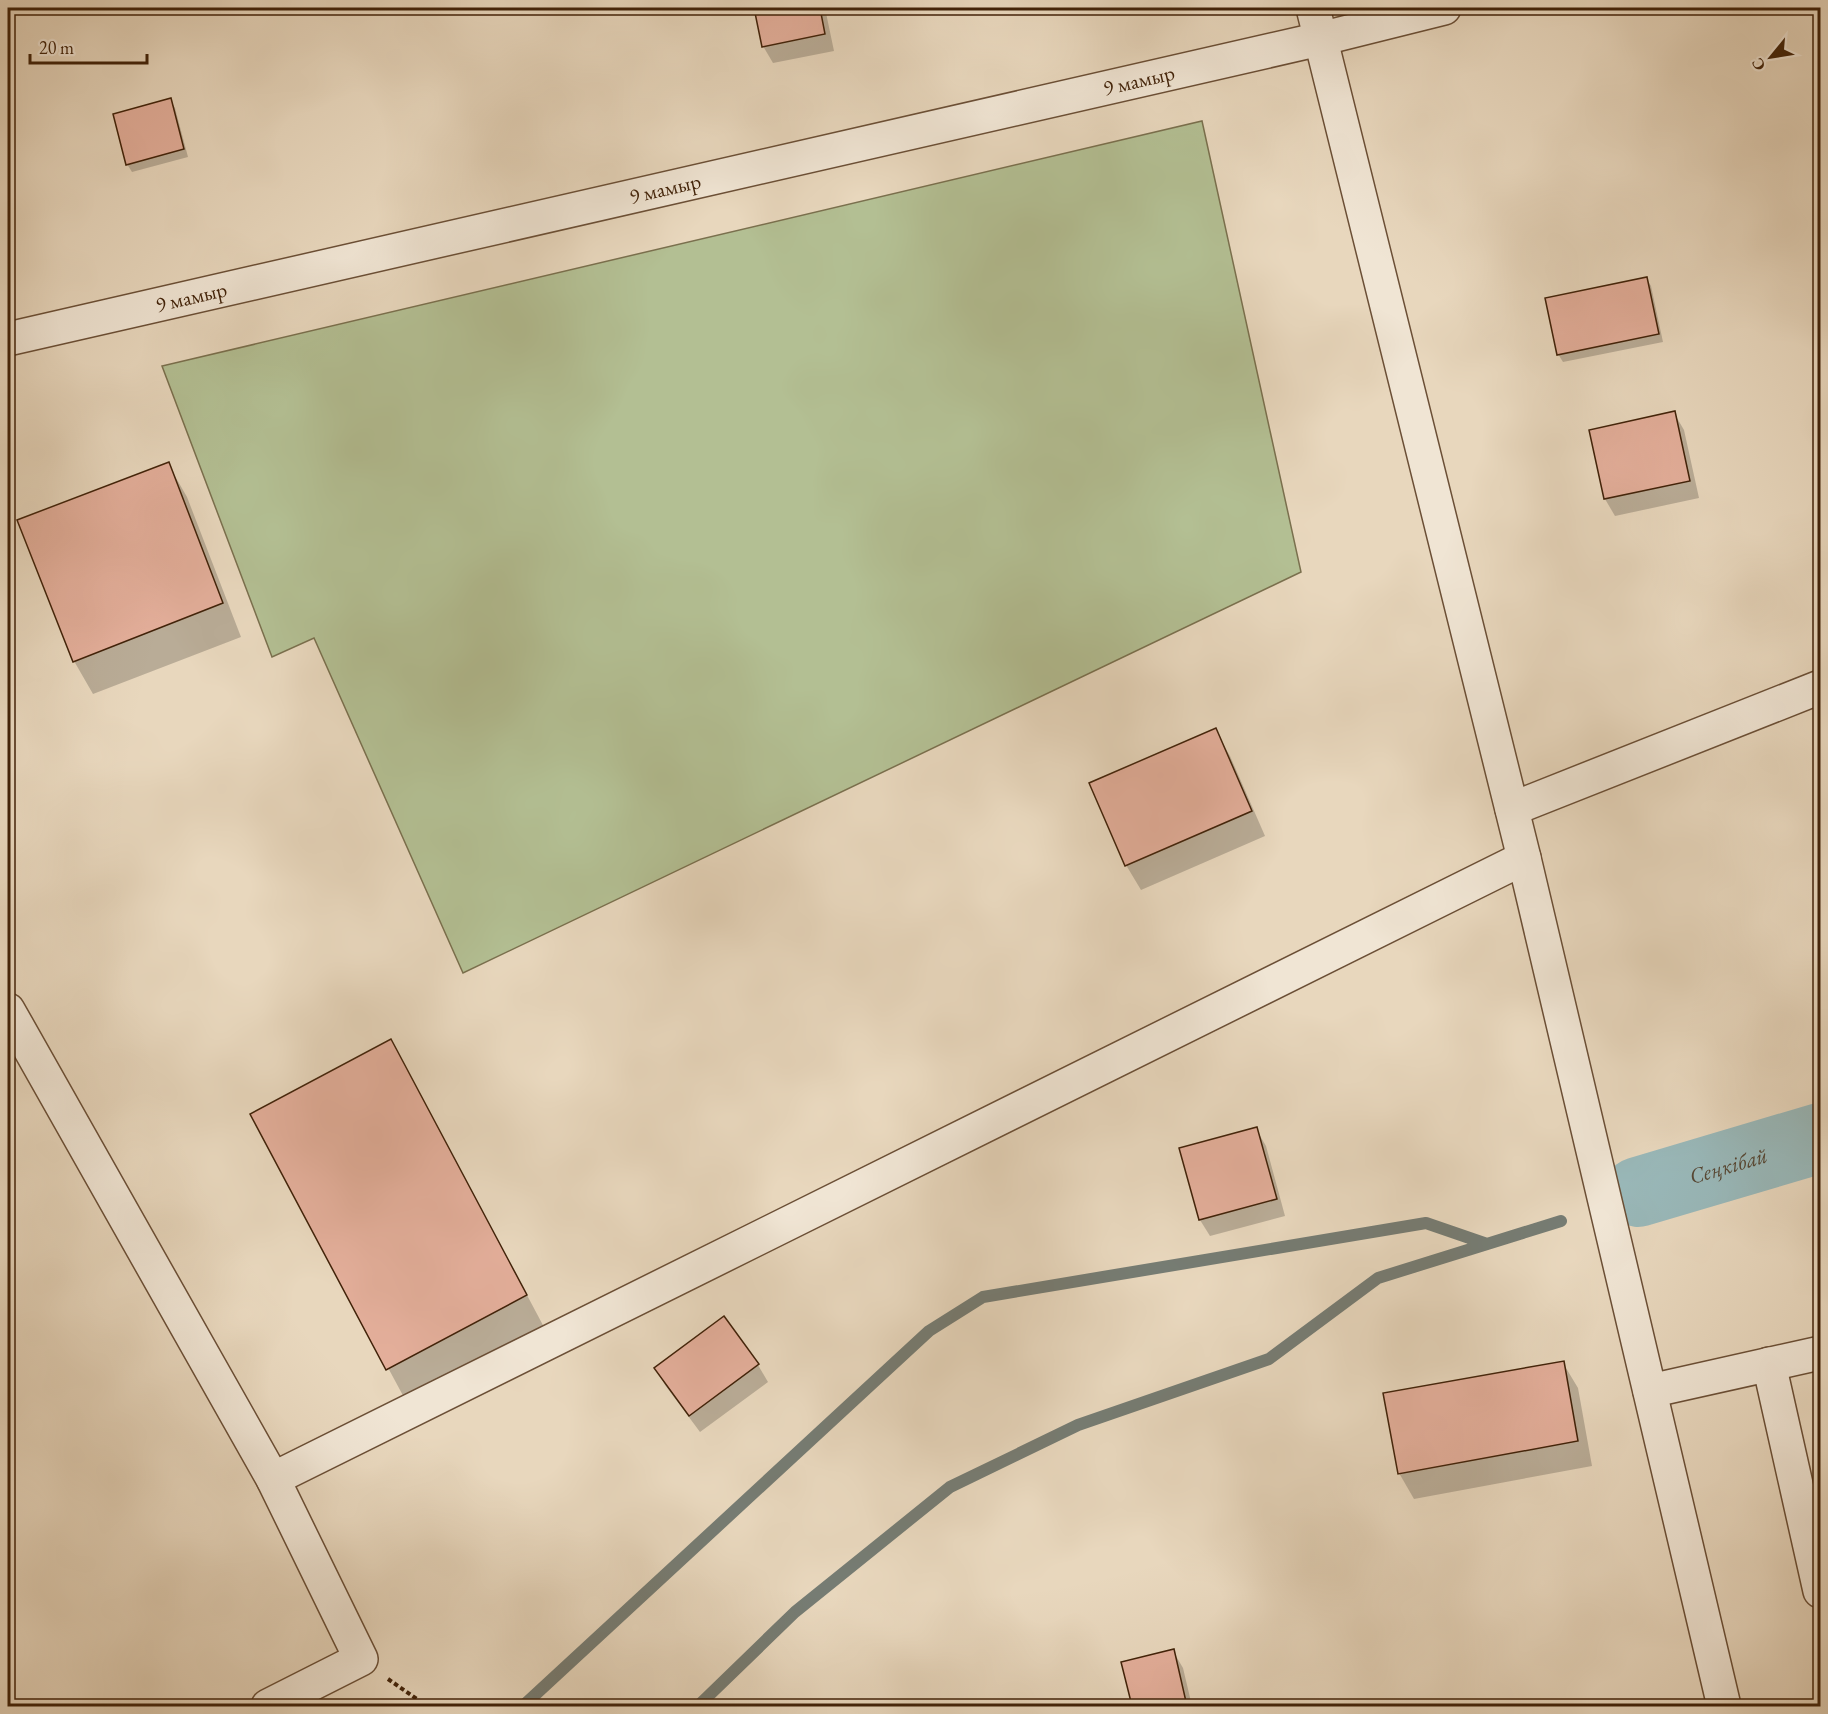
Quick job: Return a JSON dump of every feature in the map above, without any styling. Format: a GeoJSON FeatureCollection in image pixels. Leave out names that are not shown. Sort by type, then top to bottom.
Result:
{"type":"FeatureCollection","features":[{"type":"Feature","properties":{"kind":"street"},"geometry":{"type":"LineString","coordinates":[[1313,8],[1524,858],[1724,1707]]}},
{"type":"Feature","properties":{"kind":"street","name":"9 мамыр"},"geometry":{"type":"LineString","coordinates":[[8,339],[1320,39],[1444,8]]}},
{"type":"Feature","properties":{"kind":"street"},"geometry":{"type":"LineString","coordinates":[[1512,809],[1821,687]]}},
{"type":"Feature","properties":{"kind":"street"},"geometry":{"type":"LineString","coordinates":[[273,1479],[1524,858]]}},
{"type":"Feature","properties":{"kind":"street"},"geometry":{"type":"LineString","coordinates":[[8,1010],[273,1479],[361,1659],[268,1707]]}},
{"type":"Feature","properties":{"kind":"street"},"geometry":{"type":"LineString","coordinates":[[1650,1391],[1821,1353]]}},
{"type":"Feature","properties":{"kind":"street"},"geometry":{"type":"LineString","coordinates":[[1769,1364],[1821,1591]]}},
{"type":"Feature","properties":{"kind":"path"},"geometry":{"type":"LineString","coordinates":[[361,1659],[427,1707]]}},
{"type":"Feature","properties":{"kind":"green space"},"geometry":{"type":"Polygon","coordinates":[[[1202,121],[1301,572],[463,973],[314,638],[272,657],[162,366],[1202,121]]]}},
{"type":"Feature","properties":{"kind":"building"},"geometry":{"type":"Polygon","coordinates":[[[754,8],[820,8],[825,34],[762,47],[754,8]]]}},
{"type":"Feature","properties":{"kind":"building"},"geometry":{"type":"Polygon","coordinates":[[[171,98],[184,149],[126,165],[113,114],[171,98]]]}},
{"type":"Feature","properties":{"kind":"building"},"geometry":{"type":"Polygon","coordinates":[[[1647,277],[1659,334],[1557,355],[1545,298],[1647,277]]]}},
{"type":"Feature","properties":{"kind":"building"},"geometry":{"type":"Polygon","coordinates":[[[1675,411],[1690,481],[1604,499],[1589,430],[1675,411]]]}},
{"type":"Feature","properties":{"kind":"building"},"geometry":{"type":"Polygon","coordinates":[[[169,462],[223,603],[73,662],[17,520],[169,462]]]}},
{"type":"Feature","properties":{"kind":"building"},"geometry":{"type":"Polygon","coordinates":[[[1216,728],[1252,811],[1125,866],[1089,783],[1216,728]]]}},
{"type":"Feature","properties":{"kind":"building"},"geometry":{"type":"Polygon","coordinates":[[[391,1039],[527,1295],[386,1370],[250,1114],[391,1039]]]}},
{"type":"Feature","properties":{"kind":"building"},"geometry":{"type":"Polygon","coordinates":[[[1257,1127],[1277,1199],[1199,1220],[1179,1148],[1257,1127]]]}},
{"type":"Feature","properties":{"kind":"building"},"geometry":{"type":"Polygon","coordinates":[[[724,1316],[759,1364],[689,1416],[654,1368],[724,1316]]]}},
{"type":"Feature","properties":{"kind":"building"},"geometry":{"type":"Polygon","coordinates":[[[1564,1361],[1578,1441],[1398,1474],[1383,1393],[1564,1361]]]}},
{"type":"Feature","properties":{"kind":"building"},"geometry":{"type":"Polygon","coordinates":[[[1174,1649],[1187,1706],[1132,1706],[1121,1662],[1174,1649]]]}},
{"type":"Feature","properties":{"kind":"waterway","name":"Сеңкібай"},"geometry":{"type":"LineString","coordinates":[[1638,1192],[1820,1138]]}},
{"type":"Feature","properties":{"kind":"waterway"},"geometry":{"type":"LineString","coordinates":[[698,1706],[795,1612],[950,1487],[1078,1425],[1269,1359],[1378,1278],[1561,1221]]}},
{"type":"Feature","properties":{"kind":"waterway"},"geometry":{"type":"LineString","coordinates":[[523,1706],[929,1331],[983,1297],[1426,1223],[1487,1244]]}}]}
